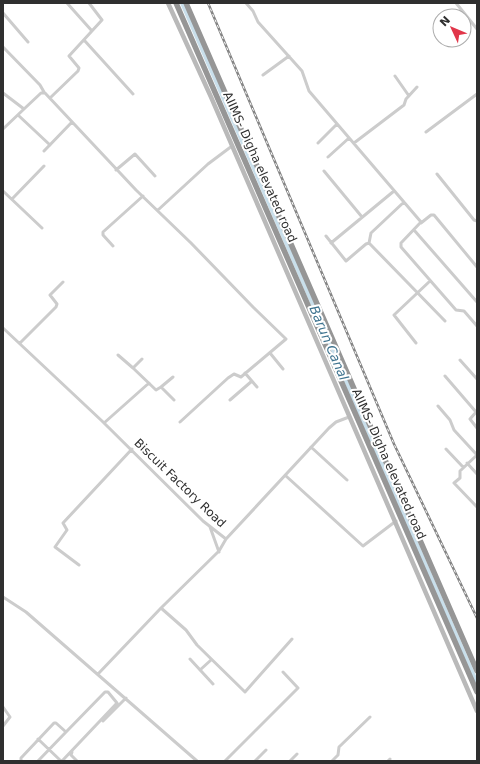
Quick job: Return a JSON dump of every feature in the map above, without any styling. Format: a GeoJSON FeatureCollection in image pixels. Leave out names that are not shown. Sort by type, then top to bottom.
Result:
{"type":"FeatureCollection","features":[{"type":"Feature","properties":{"kind":"highway","name":"AIIMS- Digha elevated road"},"geometry":{"type":"LineString","coordinates":[[176,3],[477,692]]}},
{"type":"Feature","properties":{"kind":"highway","name":"AIIMS- Digha elevated road"},"geometry":{"type":"LineString","coordinates":[[186,3],[477,671]]}},
{"type":"Feature","properties":{"kind":"main road"},"geometry":{"type":"LineString","coordinates":[[168,3],[232,146],[477,711]]}},
{"type":"Feature","properties":{"kind":"street"},"geometry":{"type":"LineString","coordinates":[[67,3],[92,31]]}},
{"type":"Feature","properties":{"kind":"street"},"geometry":{"type":"LineString","coordinates":[[50,98],[78,71],[79,68],[69,57],[103,20],[89,3]]}},
{"type":"Feature","properties":{"kind":"street"},"geometry":{"type":"LineString","coordinates":[[246,3],[258,22],[304,74],[308,90],[421,223]]}},
{"type":"Feature","properties":{"kind":"street"},"geometry":{"type":"LineString","coordinates":[[456,3],[477,29]]}},
{"type":"Feature","properties":{"kind":"street"},"geometry":{"type":"LineString","coordinates":[[3,13],[28,42]]}},
{"type":"Feature","properties":{"kind":"street"},"geometry":{"type":"LineString","coordinates":[[84,40],[133,94]]}},
{"type":"Feature","properties":{"kind":"street"},"geometry":{"type":"LineString","coordinates":[[3,47],[40,85],[44,92],[116,170],[158,210],[286,339],[239,378],[232,375],[180,422]]}},
{"type":"Feature","properties":{"kind":"street"},"geometry":{"type":"LineString","coordinates":[[263,74],[289,56]]}},
{"type":"Feature","properties":{"kind":"street"},"geometry":{"type":"LineString","coordinates":[[395,76],[409,96]]}},
{"type":"Feature","properties":{"kind":"street"},"geometry":{"type":"LineString","coordinates":[[354,143],[404,106],[405,100],[417,87]]}},
{"type":"Feature","properties":{"kind":"street"},"geometry":{"type":"LineString","coordinates":[[3,129],[44,92]]}},
{"type":"Feature","properties":{"kind":"street"},"geometry":{"type":"LineString","coordinates":[[3,93],[24,110]]}},
{"type":"Feature","properties":{"kind":"street"},"geometry":{"type":"LineString","coordinates":[[426,132],[477,94]]}},
{"type":"Feature","properties":{"kind":"street"},"geometry":{"type":"LineString","coordinates":[[18,115],[50,145]]}},
{"type":"Feature","properties":{"kind":"street"},"geometry":{"type":"LineString","coordinates":[[44,151],[72,122]]}},
{"type":"Feature","properties":{"kind":"street"},"geometry":{"type":"LineString","coordinates":[[318,143],[337,124]]}},
{"type":"Feature","properties":{"kind":"street"},"geometry":{"type":"LineString","coordinates":[[328,157],[349,138]]}},
{"type":"Feature","properties":{"kind":"street"},"geometry":{"type":"LineString","coordinates":[[158,210],[208,164],[232,146]]}},
{"type":"Feature","properties":{"kind":"street"},"geometry":{"type":"LineString","coordinates":[[116,170],[135,154],[155,176]]}},
{"type":"Feature","properties":{"kind":"street"},"geometry":{"type":"LineString","coordinates":[[12,199],[44,166]]}},
{"type":"Feature","properties":{"kind":"street"},"geometry":{"type":"LineString","coordinates":[[324,171],[362,217]]}},
{"type":"Feature","properties":{"kind":"street"},"geometry":{"type":"LineString","coordinates":[[437,174],[474,220],[477,221]]}},
{"type":"Feature","properties":{"kind":"street"},"geometry":{"type":"LineString","coordinates":[[3,191],[42,228]]}},
{"type":"Feature","properties":{"kind":"street"},"geometry":{"type":"LineString","coordinates":[[330,243],[394,191]]}},
{"type":"Feature","properties":{"kind":"street"},"geometry":{"type":"LineString","coordinates":[[114,246],[103,232],[143,196]]}},
{"type":"Feature","properties":{"kind":"street"},"geometry":{"type":"LineString","coordinates":[[326,236],[330,243],[346,261],[369,243],[370,233],[404,202]]}},
{"type":"Feature","properties":{"kind":"street"},"geometry":{"type":"LineString","coordinates":[[477,267],[434,215],[431,215],[421,223],[402,242],[400,246],[456,310],[464,310],[477,326]]}},
{"type":"Feature","properties":{"kind":"street"},"geometry":{"type":"LineString","coordinates":[[414,230],[477,302]]}},
{"type":"Feature","properties":{"kind":"street"},"geometry":{"type":"LineString","coordinates":[[369,243],[444,321]]}},
{"type":"Feature","properties":{"kind":"street"},"geometry":{"type":"LineString","coordinates":[[416,343],[394,316],[430,281]]}},
{"type":"Feature","properties":{"kind":"street"},"geometry":{"type":"LineString","coordinates":[[20,343],[56,307],[56,304],[50,295],[63,282]]}},
{"type":"Feature","properties":{"kind":"street","name":"Biscuit Factory Road"},"geometry":{"type":"LineString","coordinates":[[3,328],[132,449],[210,527],[226,540],[219,552],[161,608],[98,674]]}},
{"type":"Feature","properties":{"kind":"street"},"geometry":{"type":"LineString","coordinates":[[270,353],[284,369]]}},
{"type":"Feature","properties":{"kind":"street"},"geometry":{"type":"LineString","coordinates":[[118,355],[156,390],[173,377]]}},
{"type":"Feature","properties":{"kind":"street"},"geometry":{"type":"LineString","coordinates":[[133,368],[142,360]]}},
{"type":"Feature","properties":{"kind":"street"},"geometry":{"type":"LineString","coordinates":[[460,360],[477,379]]}},
{"type":"Feature","properties":{"kind":"street"},"geometry":{"type":"LineString","coordinates":[[245,373],[257,388]]}},
{"type":"Feature","properties":{"kind":"street"},"geometry":{"type":"LineString","coordinates":[[445,376],[477,412],[470,419],[477,428]]}},
{"type":"Feature","properties":{"kind":"street"},"geometry":{"type":"LineString","coordinates":[[230,400],[252,381]]}},
{"type":"Feature","properties":{"kind":"street"},"geometry":{"type":"LineString","coordinates":[[104,423],[149,383]]}},
{"type":"Feature","properties":{"kind":"street"},"geometry":{"type":"LineString","coordinates":[[161,387],[174,400]]}},
{"type":"Feature","properties":{"kind":"street"},"geometry":{"type":"LineString","coordinates":[[438,406],[450,420],[454,430],[477,455],[459,472],[460,478],[454,484],[477,507]]}},
{"type":"Feature","properties":{"kind":"street"},"geometry":{"type":"LineString","coordinates":[[226,540],[333,424],[349,417]]}},
{"type":"Feature","properties":{"kind":"street"},"geometry":{"type":"LineString","coordinates":[[311,447],[347,480]]}},
{"type":"Feature","properties":{"kind":"street"},"geometry":{"type":"LineString","coordinates":[[79,565],[55,547],[67,530],[64,523],[132,449]]}},
{"type":"Feature","properties":{"kind":"street"},"geometry":{"type":"LineString","coordinates":[[446,449],[463,467]]}},
{"type":"Feature","properties":{"kind":"street"},"geometry":{"type":"LineString","coordinates":[[467,463],[477,474]]}},
{"type":"Feature","properties":{"kind":"street"},"geometry":{"type":"LineString","coordinates":[[286,476],[363,546],[396,522]]}},
{"type":"Feature","properties":{"kind":"street"},"geometry":{"type":"LineString","coordinates":[[210,527],[219,552]]}},
{"type":"Feature","properties":{"kind":"street"},"geometry":{"type":"LineString","coordinates":[[3,597],[26,612],[197,761]]}},
{"type":"Feature","properties":{"kind":"street"},"geometry":{"type":"LineString","coordinates":[[161,608],[186,630],[211,660],[244,692],[292,639]]}},
{"type":"Feature","properties":{"kind":"street"},"geometry":{"type":"LineString","coordinates":[[190,659],[213,684]]}},
{"type":"Feature","properties":{"kind":"street"},"geometry":{"type":"LineString","coordinates":[[200,670],[211,660]]}},
{"type":"Feature","properties":{"kind":"street"},"geometry":{"type":"LineString","coordinates":[[225,761],[298,688],[283,672]]}},
{"type":"Feature","properties":{"kind":"street"},"geometry":{"type":"LineString","coordinates":[[112,696],[117,690]]}},
{"type":"Feature","properties":{"kind":"street"},"geometry":{"type":"LineString","coordinates":[[38,739],[49,750],[61,761],[117,703],[108,692],[105,692],[49,750],[38,761]]}},
{"type":"Feature","properties":{"kind":"street"},"geometry":{"type":"LineString","coordinates":[[77,761],[71,755],[72,752],[126,698]]}},
{"type":"Feature","properties":{"kind":"street"},"geometry":{"type":"LineString","coordinates":[[3,707],[10,717],[3,726]]}},
{"type":"Feature","properties":{"kind":"street"},"geometry":{"type":"LineString","coordinates":[[332,761],[338,755],[338,747],[370,717]]}},
{"type":"Feature","properties":{"kind":"street"},"geometry":{"type":"LineString","coordinates":[[21,761],[21,758],[38,739],[55,723],[66,732]]}},
{"type":"Feature","properties":{"kind":"street"},"geometry":{"type":"LineString","coordinates":[[255,761],[266,750]]}},
{"type":"Feature","properties":{"kind":"street"},"geometry":{"type":"LineString","coordinates":[[290,761],[297,754]]}},
{"type":"Feature","properties":{"kind":"waterway","name":"Barun Canal"},"geometry":{"type":"LineString","coordinates":[[182,3],[477,683]]}},
{"type":"Feature","properties":{"kind":"railway"},"geometry":{"type":"LineString","coordinates":[[208,3],[394,444],[477,618]]}}]}
